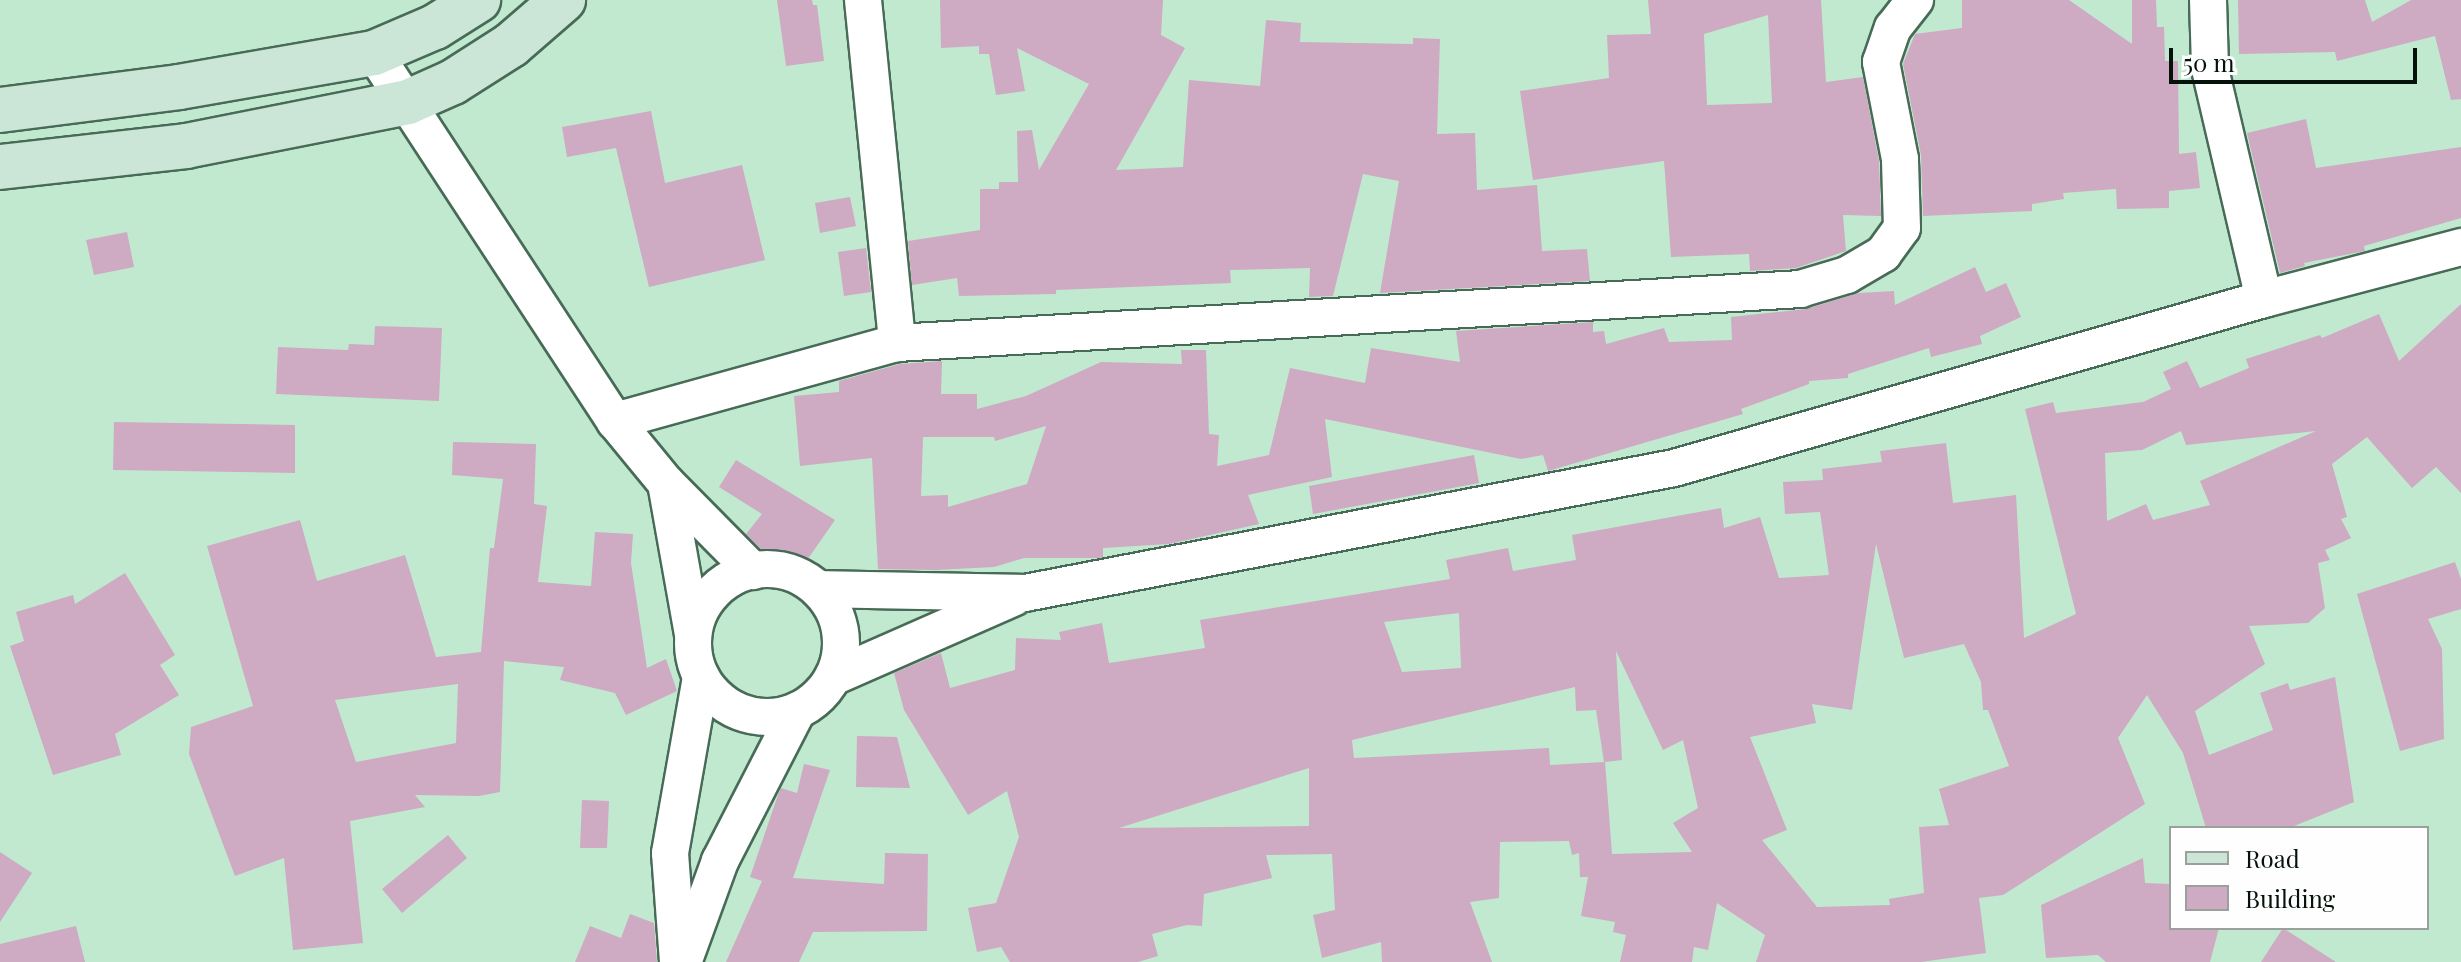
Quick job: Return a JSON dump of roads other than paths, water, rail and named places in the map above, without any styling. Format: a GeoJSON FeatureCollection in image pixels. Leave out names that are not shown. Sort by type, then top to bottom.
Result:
{"type":"FeatureCollection","features":[{"type":"Feature","properties":{"kind":"main road"},"geometry":{"type":"LineString","coordinates":[[0,110],[179,87],[374,53],[435,27],[478,0]]}},
{"type":"Feature","properties":{"kind":"main road"},"geometry":{"type":"LineString","coordinates":[[0,167],[186,146],[408,102],[453,82],[511,45],[563,0]]}},
{"type":"Feature","properties":{"kind":"street"},"geometry":{"type":"LineString","coordinates":[[863,0],[897,343]]}},
{"type":"Feature","properties":{"kind":"street"},"geometry":{"type":"LineString","coordinates":[[615,421],[897,343],[1800,289],[1847,275],[1883,254],[1902,228],[1904,193],[1900,159],[1881,62],[1893,28],[1915,0]]}},
{"type":"Feature","properties":{"kind":"street"},"geometry":{"type":"LineString","coordinates":[[2208,0],[2210,69],[2264,299]]}},
{"type":"Feature","properties":{"kind":"street"},"geometry":{"type":"LineString","coordinates":[[374,53],[615,421],[666,483],[753,571]]}},
{"type":"Feature","properties":{"kind":"street"},"geometry":{"type":"LineString","coordinates":[[818,589],[1025,593],[1674,468],[2264,299],[2461,247]]}},
{"type":"Feature","properties":{"kind":"street"},"geometry":{"type":"LineString","coordinates":[[666,483],[694,657],[701,677],[713,694],[729,707],[749,715],[773,717],[797,711],[818,697],[833,677],[841,654],[841,630],[833,608],[818,589],[788,573],[753,571],[717,589],[705,603],[693,636]]}},
{"type":"Feature","properties":{"kind":"street"},"geometry":{"type":"LineString","coordinates":[[833,677],[1025,593]]}},
{"type":"Feature","properties":{"kind":"street"},"geometry":{"type":"LineString","coordinates":[[681,962],[670,853],[701,677]]}},
{"type":"Feature","properties":{"kind":"street"},"geometry":{"type":"LineString","coordinates":[[681,962],[720,861],[797,711]]}}]}
